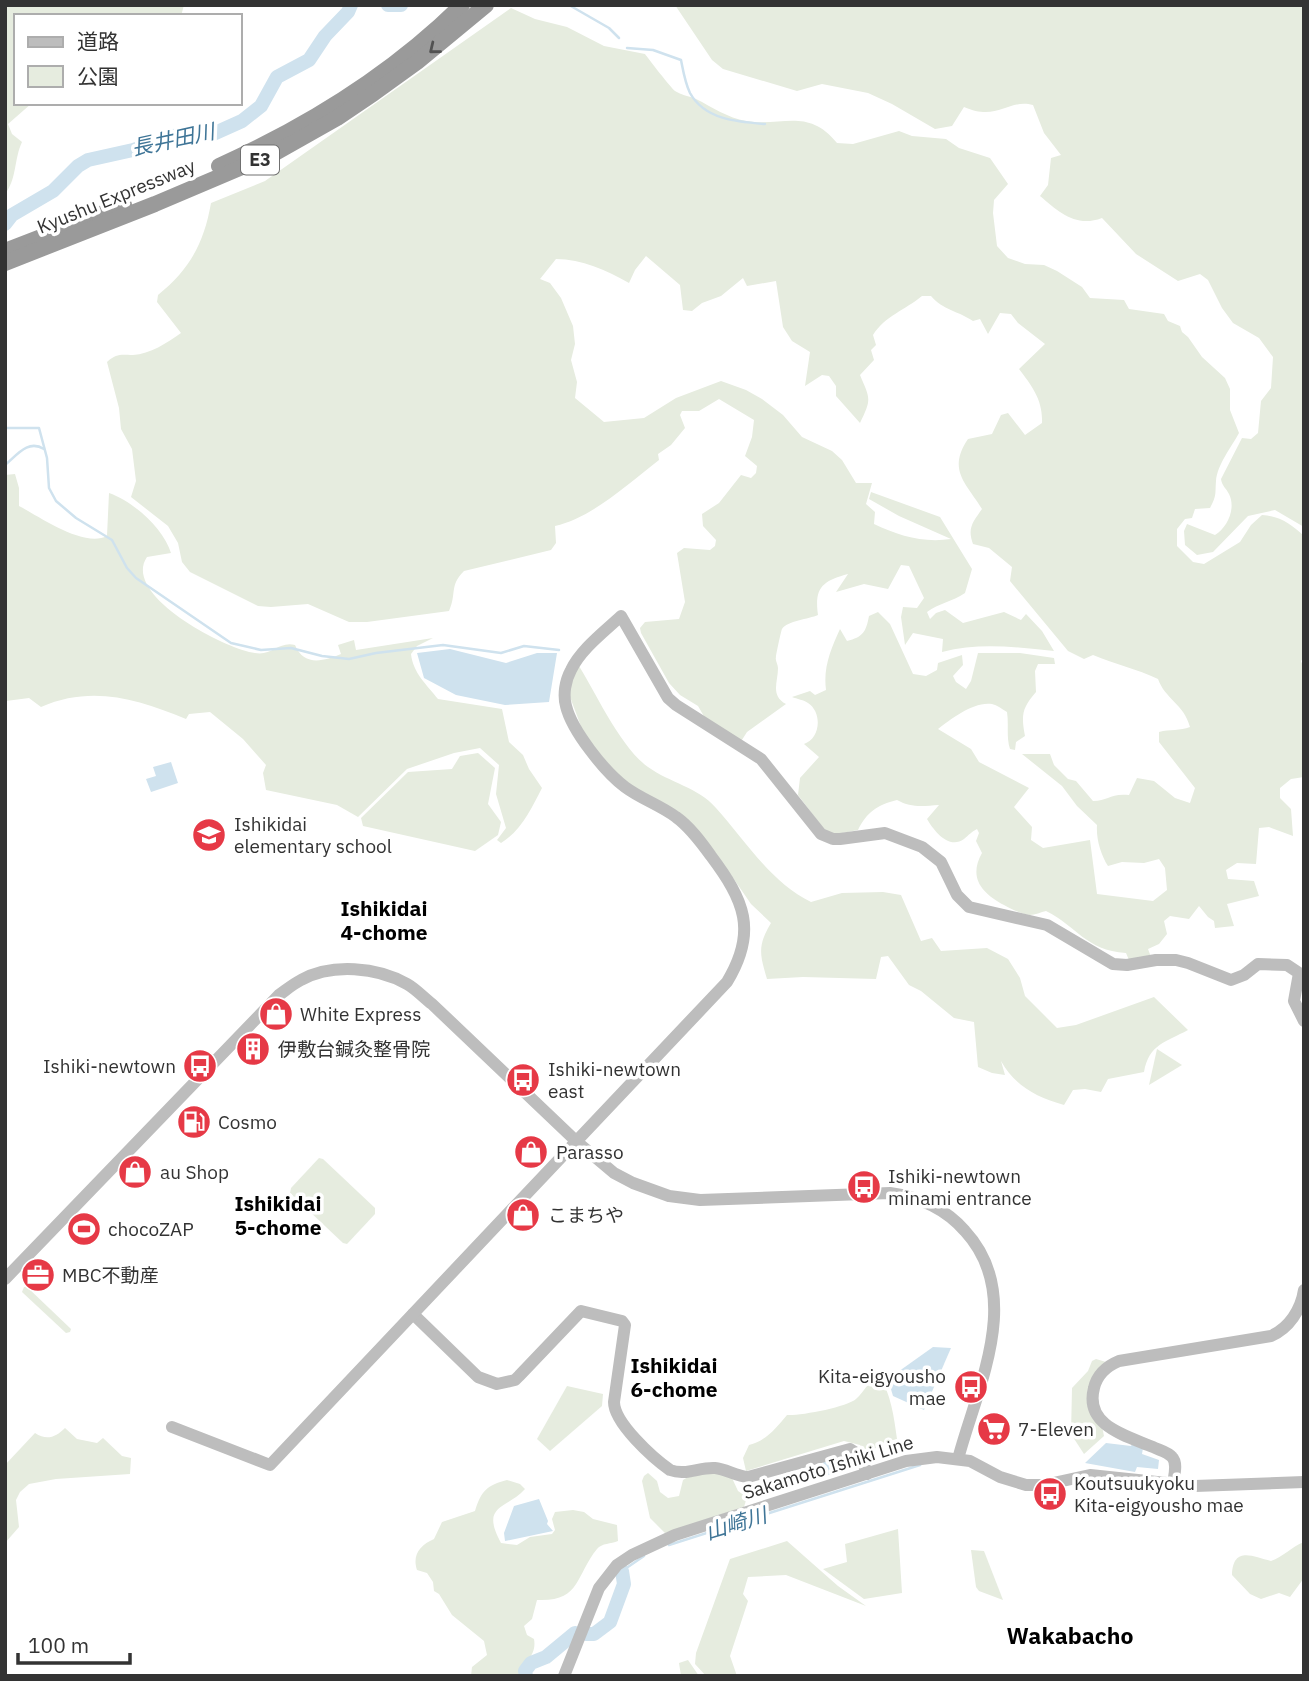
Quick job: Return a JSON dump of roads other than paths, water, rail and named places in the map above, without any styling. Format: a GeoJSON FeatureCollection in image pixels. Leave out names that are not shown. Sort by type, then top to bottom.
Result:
{"type":"FeatureCollection","features":[{"type":"Feature","properties":{"kind":"highway","name":"Kyushu Expressway"},"geometry":{"type":"LineString","coordinates":[[5,251],[151,195],[270,142],[366,85],[462,5]]}},
{"type":"Feature","properties":{"kind":"highway","name":"Kyushu Expressway"},"geometry":{"type":"LineString","coordinates":[[5,263],[275,153],[337,118],[385,85],[486,5]]}},
{"type":"Feature","properties":{"kind":"street"},"geometry":{"type":"LineString","coordinates":[[172,1427],[270,1465],[727,982],[739,958],[743,940],[740,899],[730,881],[676,817],[626,788],[612,775],[584,739],[566,708],[565,688],[571,670],[584,652],[621,616],[668,698],[761,759],[821,834],[833,839],[885,833],[922,847],[941,862],[957,895],[969,907],[1047,925],[1117,965],[1176,960],[1188,962],[1231,980],[1244,975],[1258,964],[1292,967],[1299,973],[1294,1000],[1304,1021]]}},
{"type":"Feature","properties":{"kind":"street"},"geometry":{"type":"LineString","coordinates":[[5,1279],[264,1008],[302,979],[335,970],[364,970],[389,976],[408,985],[432,1004],[576,1141],[614,1173],[633,1183],[669,1196],[720,1200],[890,1193],[930,1203],[960,1224],[978,1246],[989,1269],[996,1306],[989,1350],[958,1460]]}},
{"type":"Feature","properties":{"kind":"street"},"geometry":{"type":"LineString","coordinates":[[1173,1484],[1175,1463],[1172,1456],[1113,1431],[1100,1420],[1093,1399],[1097,1379],[1107,1368],[1119,1362],[1271,1336],[1291,1321],[1298,1311],[1304,1290]]}},
{"type":"Feature","properties":{"kind":"street"},"geometry":{"type":"LineString","coordinates":[[412,1314],[478,1377],[498,1384],[520,1376],[581,1311],[622,1321],[625,1325],[614,1402],[615,1412],[621,1424],[670,1470],[686,1473],[715,1468],[748,1477],[850,1449],[861,1456],[867,1474]]}},
{"type":"Feature","properties":{"kind":"street","name":"Sakamoto Ishiki Line"},"geometry":{"type":"LineString","coordinates":[[564,1676],[599,1588],[623,1560],[649,1545],[675,1535],[915,1458],[937,1457],[970,1461],[1026,1485],[1044,1485],[1090,1475],[1195,1486],[1304,1482]]}},
{"type":"Feature","properties":{"kind":"water"},"geometry":{"type":"Polygon","coordinates":[[[450,649],[506,663],[537,653],[557,653],[549,702],[505,705],[456,695],[424,678],[417,653],[450,649]]]}},
{"type":"Feature","properties":{"kind":"water"},"geometry":{"type":"Polygon","coordinates":[[[171,762],[178,783],[151,792],[146,779],[156,776],[153,767],[171,762]]]}},
{"type":"Feature","properties":{"kind":"water"},"geometry":{"type":"Polygon","coordinates":[[[933,1347],[951,1348],[924,1410],[893,1396],[888,1379],[933,1347]]]}},
{"type":"Feature","properties":{"kind":"water"},"geometry":{"type":"Polygon","coordinates":[[[1106,1443],[1132,1444],[1143,1448],[1142,1454],[1159,1460],[1158,1469],[1137,1467],[1135,1472],[1085,1463],[1106,1443]]]}},
{"type":"Feature","properties":{"kind":"water"},"geometry":{"type":"Polygon","coordinates":[[[848,1455],[852,1466],[826,1476],[823,1462],[848,1455]]]}},
{"type":"Feature","properties":{"kind":"water"},"geometry":{"type":"Polygon","coordinates":[[[539,1499],[547,1524],[553,1531],[505,1541],[504,1533],[514,1506],[539,1499]]]}},
{"type":"Feature","properties":{"kind":"waterway","name":"長井田川"},"geometry":{"type":"LineString","coordinates":[[5,224],[12,215],[53,191],[78,166],[88,160],[133,150],[172,136],[213,134],[242,121],[261,106],[277,77],[309,60],[351,5]]}},
{"type":"Feature","properties":{"kind":"waterway","name":"長井田川"},"geometry":{"type":"LineString","coordinates":[[388,5],[401,5]]}},
{"type":"Feature","properties":{"kind":"waterway"},"geometry":{"type":"LineString","coordinates":[[569,5],[609,28],[619,38]]}},
{"type":"Feature","properties":{"kind":"waterway"},"geometry":{"type":"LineString","coordinates":[[627,48],[653,50],[681,60],[690,93],[696,102],[713,114],[733,120],[765,124]]}},
{"type":"Feature","properties":{"kind":"waterway"},"geometry":{"type":"LineString","coordinates":[[5,428],[39,428],[47,458],[49,488],[56,501],[76,518],[112,540],[127,568],[136,578],[231,643],[261,650],[291,648],[349,659],[443,645],[501,653],[524,646],[559,650]]}},
{"type":"Feature","properties":{"kind":"waterway"},"geometry":{"type":"LineString","coordinates":[[5,465],[28,447],[38,446],[44,449]]}},
{"type":"Feature","properties":{"kind":"waterway","name":"山崎川"},"geometry":{"type":"LineString","coordinates":[[669,1545],[920,1465]]}},
{"type":"Feature","properties":{"kind":"waterway","name":"山崎川"},"geometry":{"type":"LineString","coordinates":[[622,1571],[644,1556]]}},
{"type":"Feature","properties":{"kind":"waterway","name":"山崎川"},"geometry":{"type":"LineString","coordinates":[[586,1634],[594,1634],[610,1622],[624,1584],[622,1571]]}},
{"type":"Feature","properties":{"kind":"waterway","name":"山崎川"},"geometry":{"type":"LineString","coordinates":[[526,1676],[525,1671],[531,1663],[546,1657],[575,1633]]}},
{"type":"Feature","properties":{"kind":"place","name":"Ishikidai elementary school"},"geometry":{"type":"Point","coordinates":[209,835]}},
{"type":"Feature","properties":{"kind":"place","name":"White Express"},"geometry":{"type":"Point","coordinates":[276,1014]}},
{"type":"Feature","properties":{"kind":"place","name":"伊敷台鍼灸整骨院"},"geometry":{"type":"Point","coordinates":[253,1049]}},
{"type":"Feature","properties":{"kind":"place","name":"Ishiki-newtown"},"geometry":{"type":"Point","coordinates":[200,1066]}},
{"type":"Feature","properties":{"kind":"place","name":"Ishiki-newtown east"},"geometry":{"type":"Point","coordinates":[523,1080]}},
{"type":"Feature","properties":{"kind":"place","name":"Cosmo"},"geometry":{"type":"Point","coordinates":[194,1122]}},
{"type":"Feature","properties":{"kind":"place","name":"Parasso"},"geometry":{"type":"Point","coordinates":[531,1152]}},
{"type":"Feature","properties":{"kind":"place","name":"au Shop"},"geometry":{"type":"Point","coordinates":[135,1172]}},
{"type":"Feature","properties":{"kind":"place","name":"Ishiki-newtown minami entrance"},"geometry":{"type":"Point","coordinates":[864,1187]}},
{"type":"Feature","properties":{"kind":"place","name":"こまちや"},"geometry":{"type":"Point","coordinates":[523,1215]}},
{"type":"Feature","properties":{"kind":"place","name":"chocoZAP"},"geometry":{"type":"Point","coordinates":[84,1229]}},
{"type":"Feature","properties":{"kind":"place","name":"MBC不動産"},"geometry":{"type":"Point","coordinates":[38,1275]}},
{"type":"Feature","properties":{"kind":"place","name":"Kita-eigyousho mae"},"geometry":{"type":"Point","coordinates":[971,1387]}},
{"type":"Feature","properties":{"kind":"place","name":"7-Eleven"},"geometry":{"type":"Point","coordinates":[994,1429]}},
{"type":"Feature","properties":{"kind":"place","name":"Koutsuukyoku Kita-eigyousho mae"},"geometry":{"type":"Point","coordinates":[1050,1494]}},
{"type":"Feature","properties":{"kind":"district","name":"Ishikidai 4-chome"},"geometry":{"type":"Point","coordinates":[384,921]}},
{"type":"Feature","properties":{"kind":"district","name":"Ishikidai 5-chome"},"geometry":{"type":"Point","coordinates":[278,1216]}},
{"type":"Feature","properties":{"kind":"district","name":"Ishikidai 6-chome"},"geometry":{"type":"Point","coordinates":[674,1378]}},
{"type":"Feature","properties":{"kind":"district","name":"Wakabacho"},"geometry":{"type":"Point","coordinates":[1070,1636]}}]}
